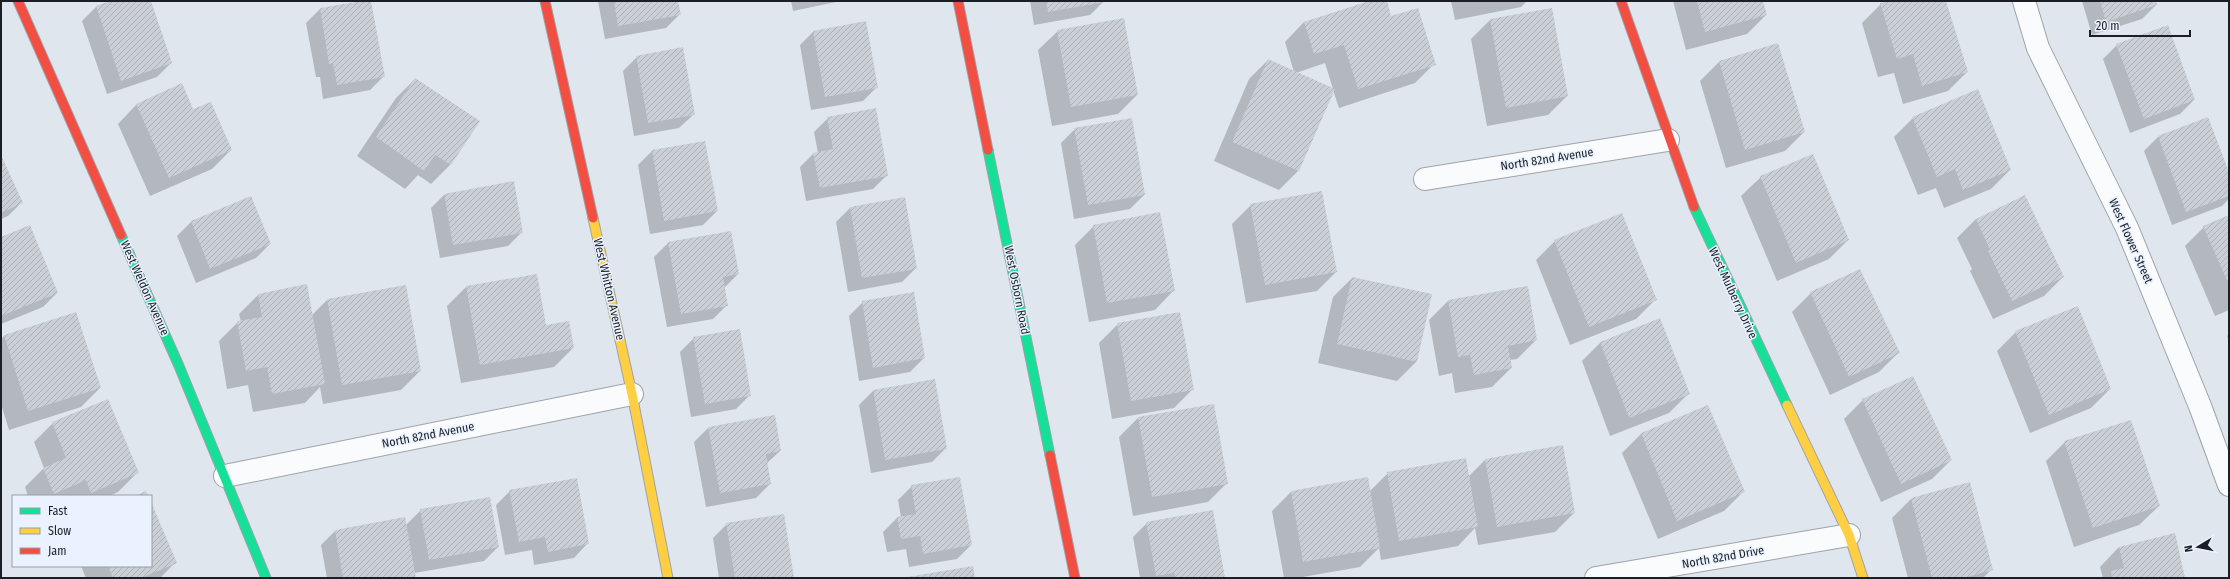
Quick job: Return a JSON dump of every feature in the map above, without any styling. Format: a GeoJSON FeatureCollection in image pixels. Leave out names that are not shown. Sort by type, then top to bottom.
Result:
{"type":"FeatureCollection","features":[{"type":"Feature","properties":{"kind":"street","name":"West Weldon Avenue"},"geometry":{"type":"LineString","coordinates":[[18,1],[176,359],[266,578]]}},
{"type":"Feature","properties":{"kind":"street","name":"West Whitton Avenue"},"geometry":{"type":"LineString","coordinates":[[545,1],[632,394],[668,578]]}},
{"type":"Feature","properties":{"kind":"street","name":"West Osborn Road"},"geometry":{"type":"LineString","coordinates":[[958,1],[1075,578]]}},
{"type":"Feature","properties":{"kind":"street","name":"West Mulberry Drive"},"geometry":{"type":"LineString","coordinates":[[1621,1],[1668,140],[1690,198],[1718,262],[1849,535],[1863,578]]}},
{"type":"Feature","properties":{"kind":"street","name":"West Flower Street"},"geometry":{"type":"LineString","coordinates":[[2024,1],[2038,48],[2127,228],[2200,406],[2229,485]]}},
{"type":"Feature","properties":{"kind":"street","name":"North 82nd Avenue"},"geometry":{"type":"LineString","coordinates":[[1425,179],[1668,140]]}},
{"type":"Feature","properties":{"kind":"street","name":"North 82nd Avenue"},"geometry":{"type":"LineString","coordinates":[[225,476],[632,394]]}},
{"type":"Feature","properties":{"kind":"street","name":"North 82nd Drive"},"geometry":{"type":"LineString","coordinates":[[1596,578],[1849,535]]}},
{"type":"Feature","properties":{"kind":"building"},"geometry":{"type":"Polygon","coordinates":[[[110,1],[151,1],[172,63],[121,81],[96,6],[110,1]]]}},
{"type":"Feature","properties":{"kind":"building"},"geometry":{"type":"Polygon","coordinates":[[[362,1],[371,1],[385,77],[337,85],[333,63],[329,64],[320,8],[362,1]]]}},
{"type":"Feature","properties":{"kind":"building"},"geometry":{"type":"Polygon","coordinates":[[[614,1],[678,1],[681,15],[618,26],[614,1]]]}},
{"type":"Feature","properties":{"kind":"building"},"geometry":{"type":"Polygon","coordinates":[[[1046,1],[1105,1],[1105,2],[1048,12],[1046,1]]]}},
{"type":"Feature","properties":{"kind":"building"},"geometry":{"type":"Polygon","coordinates":[[[1369,1],[1387,1],[1391,16],[1418,8],[1436,65],[1358,89],[1344,45],[1314,54],[1304,22],[1369,1]]]}},
{"type":"Feature","properties":{"kind":"building"},"geometry":{"type":"Polygon","coordinates":[[[1697,1],[1763,1],[1767,15],[1705,32],[1697,1]]]}},
{"type":"Feature","properties":{"kind":"building"},"geometry":{"type":"Polygon","coordinates":[[[1887,1],[1946,1],[1968,72],[1922,86],[1913,54],[1897,59],[1880,3],[1887,1]]]}},
{"type":"Feature","properties":{"kind":"building"},"geometry":{"type":"Polygon","coordinates":[[[2100,1],[2156,1],[2157,5],[2106,22],[2100,1]]]}},
{"type":"Feature","properties":{"kind":"building"},"geometry":{"type":"Polygon","coordinates":[[[1552,8],[1568,96],[1506,108],[1490,19],[1552,8]]]}},
{"type":"Feature","properties":{"kind":"building"},"geometry":{"type":"Polygon","coordinates":[[[1124,18],[1138,95],[1071,107],[1057,30],[1124,18]]]}},
{"type":"Feature","properties":{"kind":"building"},"geometry":{"type":"Polygon","coordinates":[[[866,21],[878,88],[825,97],[813,31],[866,21]]]}},
{"type":"Feature","properties":{"kind":"building"},"geometry":{"type":"Polygon","coordinates":[[[2168,25],[2195,100],[2144,119],[2116,44],[2168,25]]]}},
{"type":"Feature","properties":{"kind":"building"},"geometry":{"type":"Polygon","coordinates":[[[1778,43],[1805,132],[1745,150],[1719,61],[1778,43]]]}},
{"type":"Feature","properties":{"kind":"building"},"geometry":{"type":"Polygon","coordinates":[[[683,47],[695,115],[648,123],[636,56],[683,47]]]}},
{"type":"Feature","properties":{"kind":"building"},"geometry":{"type":"Polygon","coordinates":[[[1268,59],[1335,89],[1299,171],[1232,142],[1268,59]]]}},
{"type":"Feature","properties":{"kind":"building"},"geometry":{"type":"Polygon","coordinates":[[[415,78],[480,121],[451,165],[435,155],[424,171],[376,137],[415,78]]]}},
{"type":"Feature","properties":{"kind":"building"},"geometry":{"type":"Polygon","coordinates":[[[182,83],[193,109],[211,102],[232,150],[169,178],[136,104],[182,83]]]}},
{"type":"Feature","properties":{"kind":"building"},"geometry":{"type":"Polygon","coordinates":[[[1978,89],[2011,170],[1963,190],[1955,169],[1937,177],[1912,117],[1978,89]]]}},
{"type":"Feature","properties":{"kind":"building"},"geometry":{"type":"Polygon","coordinates":[[[876,108],[888,176],[820,188],[813,153],[833,149],[827,117],[876,108]]]}},
{"type":"Feature","properties":{"kind":"building"},"geometry":{"type":"Polygon","coordinates":[[[2208,117],[2229,172],[2229,196],[2186,212],[2158,136],[2208,117]]]}},
{"type":"Feature","properties":{"kind":"building"},"geometry":{"type":"Polygon","coordinates":[[[1132,118],[1145,195],[1088,205],[1074,128],[1132,118]]]}},
{"type":"Feature","properties":{"kind":"building"},"geometry":{"type":"Polygon","coordinates":[[[705,141],[718,211],[664,221],[652,150],[705,141]]]}},
{"type":"Feature","properties":{"kind":"building"},"geometry":{"type":"Polygon","coordinates":[[[1813,154],[1849,240],[1796,263],[1760,176],[1813,154]]]}},
{"type":"Feature","properties":{"kind":"building"},"geometry":{"type":"Polygon","coordinates":[[[1,155],[23,203],[1,213],[1,155]]]}},
{"type":"Feature","properties":{"kind":"building"},"geometry":{"type":"Polygon","coordinates":[[[514,181],[523,233],[453,245],[444,194],[514,181]]]}},
{"type":"Feature","properties":{"kind":"building"},"geometry":{"type":"Polygon","coordinates":[[[1322,191],[1337,272],[1265,285],[1250,204],[1322,191]]]}},
{"type":"Feature","properties":{"kind":"building"},"geometry":{"type":"Polygon","coordinates":[[[2025,195],[2064,277],[2012,301],[1988,251],[1990,250],[1976,219],[2025,195]]]}},
{"type":"Feature","properties":{"kind":"building"},"geometry":{"type":"Polygon","coordinates":[[[251,196],[271,244],[210,269],[191,221],[251,196]]]}},
{"type":"Feature","properties":{"kind":"building"},"geometry":{"type":"Polygon","coordinates":[[[905,197],[917,269],[862,278],[850,207],[905,197]]]}},
{"type":"Feature","properties":{"kind":"building"},"geometry":{"type":"Polygon","coordinates":[[[1160,212],[1175,291],[1107,303],[1093,225],[1160,212]]]}},
{"type":"Feature","properties":{"kind":"building"},"geometry":{"type":"Polygon","coordinates":[[[1622,213],[1657,300],[1589,327],[1554,240],[1622,213]]]}},
{"type":"Feature","properties":{"kind":"building"},"geometry":{"type":"Polygon","coordinates":[[[2229,215],[2229,285],[2203,226],[2229,215]]]}},
{"type":"Feature","properties":{"kind":"building"},"geometry":{"type":"Polygon","coordinates":[[[30,225],[58,293],[1,316],[1,237],[30,225]]]}},
{"type":"Feature","properties":{"kind":"building"},"geometry":{"type":"Polygon","coordinates":[[[731,231],[739,274],[723,277],[728,306],[681,314],[668,242],[731,231]]]}},
{"type":"Feature","properties":{"kind":"building"},"geometry":{"type":"Polygon","coordinates":[[[1860,269],[1900,353],[1849,377],[1810,292],[1860,269]]]}},
{"type":"Feature","properties":{"kind":"building"},"geometry":{"type":"Polygon","coordinates":[[[537,274],[546,325],[569,321],[574,348],[480,365],[466,286],[537,274]]]}},
{"type":"Feature","properties":{"kind":"building"},"geometry":{"type":"Polygon","coordinates":[[[1352,277],[1432,294],[1417,362],[1337,344],[1352,277]]]}},
{"type":"Feature","properties":{"kind":"building"},"geometry":{"type":"Polygon","coordinates":[[[307,284],[325,384],[272,394],[267,367],[246,371],[237,321],[262,317],[258,294],[307,284]]]}},
{"type":"Feature","properties":{"kind":"building"},"geometry":{"type":"Polygon","coordinates":[[[406,285],[421,371],[342,385],[327,299],[406,285]]]}},
{"type":"Feature","properties":{"kind":"building"},"geometry":{"type":"Polygon","coordinates":[[[1528,286],[1537,340],[1508,346],[1512,368],[1474,375],[1470,355],[1458,357],[1448,300],[1528,286]]]}},
{"type":"Feature","properties":{"kind":"building"},"geometry":{"type":"Polygon","coordinates":[[[914,292],[925,358],[873,368],[862,301],[914,292]]]}},
{"type":"Feature","properties":{"kind":"building"},"geometry":{"type":"Polygon","coordinates":[[[2078,306],[2111,389],[2049,415],[2015,331],[2078,306]]]}},
{"type":"Feature","properties":{"kind":"building"},"geometry":{"type":"Polygon","coordinates":[[[76,312],[101,388],[28,411],[4,335],[76,312]]]}},
{"type":"Feature","properties":{"kind":"building"},"geometry":{"type":"Polygon","coordinates":[[[1180,312],[1194,390],[1131,401],[1117,323],[1180,312]]]}},
{"type":"Feature","properties":{"kind":"building"},"geometry":{"type":"Polygon","coordinates":[[[1660,318],[1690,394],[1629,418],[1600,342],[1660,318]]]}},
{"type":"Feature","properties":{"kind":"building"},"geometry":{"type":"Polygon","coordinates":[[[740,329],[751,396],[705,404],[693,337],[740,329]]]}},
{"type":"Feature","properties":{"kind":"building"},"geometry":{"type":"Polygon","coordinates":[[[1913,376],[1952,460],[1901,484],[1862,399],[1913,376]]]}},
{"type":"Feature","properties":{"kind":"building"},"geometry":{"type":"Polygon","coordinates":[[[935,379],[947,449],[885,460],[873,390],[935,379]]]}},
{"type":"Feature","properties":{"kind":"building"},"geometry":{"type":"Polygon","coordinates":[[[108,399],[139,473],[91,493],[86,480],[54,494],[43,468],[66,458],[52,422],[108,399]]]}},
{"type":"Feature","properties":{"kind":"building"},"geometry":{"type":"Polygon","coordinates":[[[1214,404],[1228,484],[1152,497],[1138,417],[1214,404]]]}},
{"type":"Feature","properties":{"kind":"building"},"geometry":{"type":"Polygon","coordinates":[[[1708,405],[1745,492],[1677,521],[1641,433],[1708,405]]]}},
{"type":"Feature","properties":{"kind":"building"},"geometry":{"type":"Polygon","coordinates":[[[775,415],[781,451],[766,454],[771,484],[720,493],[708,427],[775,415]]]}},
{"type":"Feature","properties":{"kind":"building"},"geometry":{"type":"Polygon","coordinates":[[[2131,420],[2160,506],[2093,528],[2064,441],[2131,420]]]}},
{"type":"Feature","properties":{"kind":"building"},"geometry":{"type":"Polygon","coordinates":[[[1563,445],[1575,513],[1497,527],[1485,459],[1563,445]]]}},
{"type":"Feature","properties":{"kind":"building"},"geometry":{"type":"Polygon","coordinates":[[[1466,458],[1478,527],[1399,541],[1387,472],[1466,458]]]}},
{"type":"Feature","properties":{"kind":"building"},"geometry":{"type":"Polygon","coordinates":[[[960,477],[972,545],[923,554],[920,536],[901,539],[897,517],[916,514],[911,485],[960,477]]]}},
{"type":"Feature","properties":{"kind":"building"},"geometry":{"type":"Polygon","coordinates":[[[1368,477],[1380,548],[1303,562],[1291,491],[1368,477]]]}},
{"type":"Feature","properties":{"kind":"building"},"geometry":{"type":"Polygon","coordinates":[[[577,478],[589,544],[548,552],[545,537],[519,542],[509,490],[577,478]]]}},
{"type":"Feature","properties":{"kind":"building"},"geometry":{"type":"Polygon","coordinates":[[[1970,482],[1993,570],[1963,578],[1932,578],[1911,498],[1970,482]]]}},
{"type":"Feature","properties":{"kind":"building"},"geometry":{"type":"Polygon","coordinates":[[[146,491],[148,495],[137,495],[146,491]]]}},
{"type":"Feature","properties":{"kind":"building"},"geometry":{"type":"Polygon","coordinates":[[[490,497],[499,547],[429,560],[420,509],[490,497]]]}},
{"type":"Feature","properties":{"kind":"building"},"geometry":{"type":"Polygon","coordinates":[[[152,504],[177,563],[141,578],[113,578],[108,567],[152,567],[152,504]]]}},
{"type":"Feature","properties":{"kind":"building"},"geometry":{"type":"Polygon","coordinates":[[[1213,510],[1225,578],[1175,578],[1174,573],[1156,576],[1146,522],[1213,510]]]}},
{"type":"Feature","properties":{"kind":"building"},"geometry":{"type":"Polygon","coordinates":[[[784,514],[794,578],[735,578],[726,523],[784,514]]]}},
{"type":"Feature","properties":{"kind":"building"},"geometry":{"type":"Polygon","coordinates":[[[405,517],[416,578],[343,578],[335,530],[405,517]]]}},
{"type":"Feature","properties":{"kind":"building"},"geometry":{"type":"Polygon","coordinates":[[[2175,533],[2185,578],[2112,578],[2111,571],[2124,568],[2119,547],[2175,533]]]}},
{"type":"Feature","properties":{"kind":"building"},"geometry":{"type":"Polygon","coordinates":[[[973,566],[975,578],[907,578],[907,577],[973,566]]]}},
{"type":"Feature","properties":{"kind":"traffic: fast"},"geometry":{"type":"LineString","coordinates":[[988,150],[1050,455]]}},
{"type":"Feature","properties":{"kind":"traffic: fast"},"geometry":{"type":"LineString","coordinates":[[1694,207],[1787,405]]}},
{"type":"Feature","properties":{"kind":"traffic: fast"},"geometry":{"type":"LineString","coordinates":[[121,235],[179,366],[266,578]]}},
{"type":"Feature","properties":{"kind":"traffic: slow"},"geometry":{"type":"LineString","coordinates":[[593,218],[632,394],[668,578]]}},
{"type":"Feature","properties":{"kind":"traffic: slow"},"geometry":{"type":"LineString","coordinates":[[1787,405],[1849,535],[1863,578]]}},
{"type":"Feature","properties":{"kind":"traffic: jam"},"geometry":{"type":"LineString","coordinates":[[18,1],[121,235]]}},
{"type":"Feature","properties":{"kind":"traffic: jam"},"geometry":{"type":"LineString","coordinates":[[545,1],[593,218]]}},
{"type":"Feature","properties":{"kind":"traffic: jam"},"geometry":{"type":"LineString","coordinates":[[958,1],[988,150]]}},
{"type":"Feature","properties":{"kind":"traffic: jam"},"geometry":{"type":"LineString","coordinates":[[1621,1],[1694,207]]}},
{"type":"Feature","properties":{"kind":"traffic: jam"},"geometry":{"type":"LineString","coordinates":[[1050,455],[1075,578]]}}]}
